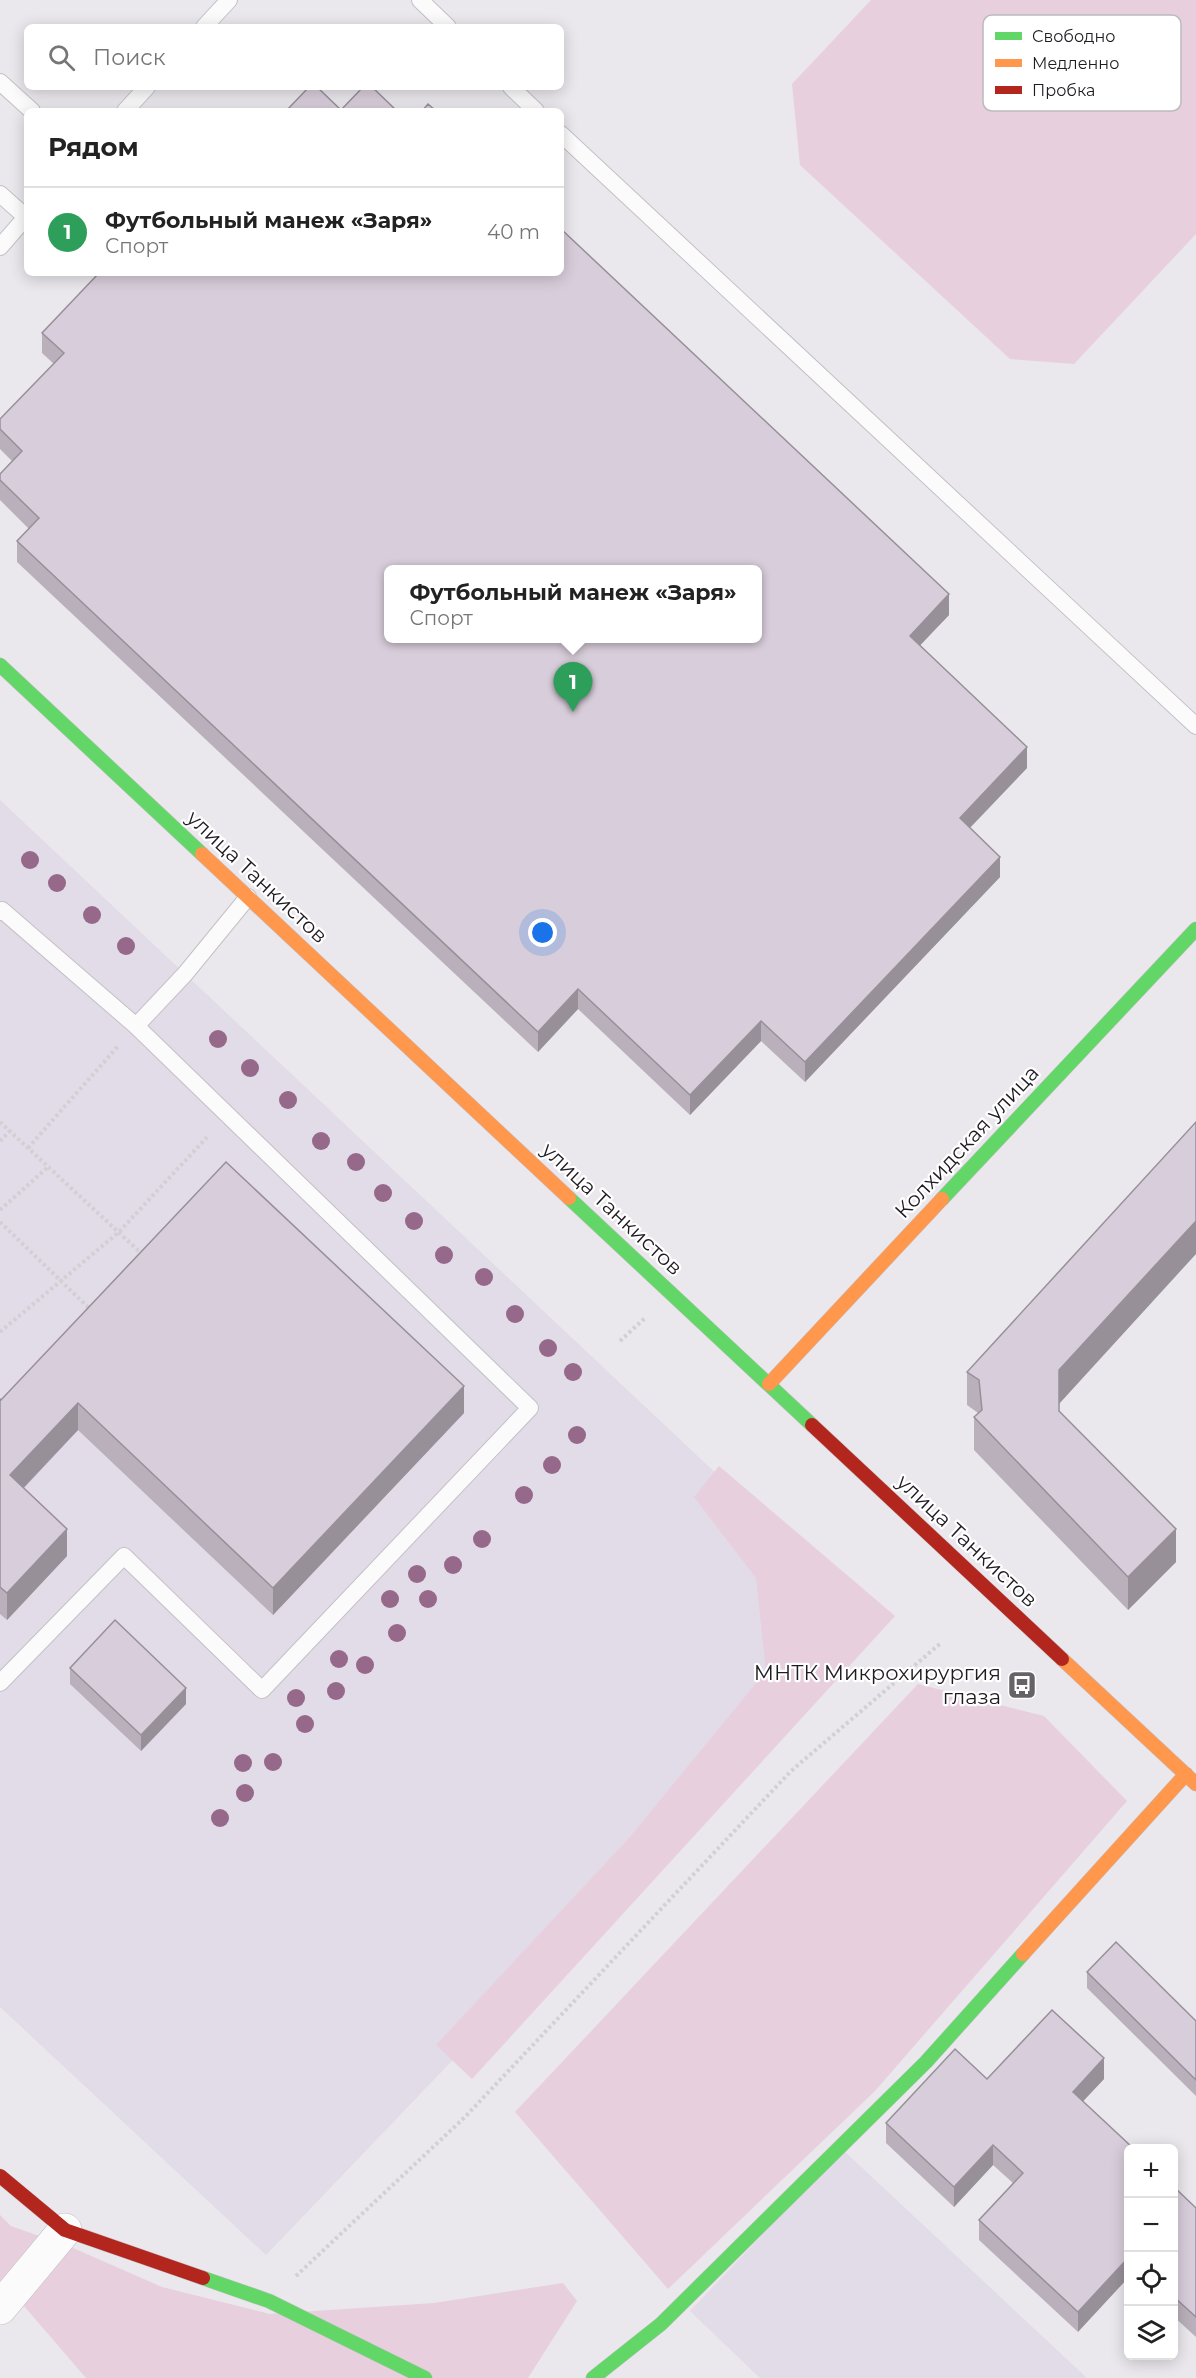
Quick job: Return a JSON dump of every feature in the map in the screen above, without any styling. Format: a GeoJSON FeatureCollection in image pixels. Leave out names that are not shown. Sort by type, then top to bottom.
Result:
{"type":"FeatureCollection","features":[{"type":"Feature","properties":{"kind":"street","name":"улица Танкистов"},"geometry":{"type":"LineString","coordinates":[[0,665],[1191,1779]]}},
{"type":"Feature","properties":{"kind":"street","name":"Колхидская улица"},"geometry":{"type":"LineString","coordinates":[[769,1384],[1196,929]]}},
{"type":"Feature","properties":{"kind":"street"},"geometry":{"type":"LineString","coordinates":[[593,2378],[661,2324],[926,2062],[1191,1779]]}},
{"type":"Feature","properties":{"kind":"street"},"geometry":{"type":"LineString","coordinates":[[0,2176],[65,2230],[269,2301],[417,2377]]}},
{"type":"Feature","properties":{"kind":"street"},"geometry":{"type":"LineString","coordinates":[[0,2308],[65,2230]]}},
{"type":"Feature","properties":{"kind":"lane"},"geometry":{"type":"LineString","coordinates":[[207,24],[229,0]]}},
{"type":"Feature","properties":{"kind":"lane"},"geometry":{"type":"LineString","coordinates":[[420,0],[445,24]]}},
{"type":"Feature","properties":{"kind":"lane"},"geometry":{"type":"LineString","coordinates":[[0,82],[29,108]]}},
{"type":"Feature","properties":{"kind":"lane"},"geometry":{"type":"LineString","coordinates":[[128,108],[144,90]]}},
{"type":"Feature","properties":{"kind":"lane"},"geometry":{"type":"LineString","coordinates":[[514,90],[533,108]]}},
{"type":"Feature","properties":{"kind":"lane"},"geometry":{"type":"LineString","coordinates":[[564,137],[1196,726]]}},
{"type":"Feature","properties":{"kind":"lane"},"geometry":{"type":"LineString","coordinates":[[0,194],[24,214]]}},
{"type":"Feature","properties":{"kind":"lane"},"geometry":{"type":"LineString","coordinates":[[0,247],[24,218]]}},
{"type":"Feature","properties":{"kind":"lane"},"geometry":{"type":"LineString","coordinates":[[136,1026],[185,974],[248,897]]}},
{"type":"Feature","properties":{"kind":"lane"},"geometry":{"type":"LineString","coordinates":[[0,912],[2,910],[136,1026],[530,1408],[262,1690],[124,1556],[0,1683]]}},
{"type":"Feature","properties":{"kind":"path"},"geometry":{"type":"LineString","coordinates":[[28,1148],[136,1026]]}},
{"type":"Feature","properties":{"kind":"path"},"geometry":{"type":"LineString","coordinates":[[0,1332],[119,1232],[227,1115]]}},
{"type":"Feature","properties":{"kind":"path"},"geometry":{"type":"LineString","coordinates":[[0,1122],[145,1257]]}},
{"type":"Feature","properties":{"kind":"path"},"geometry":{"type":"LineString","coordinates":[[0,1141],[10,1131]]}},
{"type":"Feature","properties":{"kind":"path"},"geometry":{"type":"LineString","coordinates":[[0,1210],[48,1167]]}},
{"type":"Feature","properties":{"kind":"path"},"geometry":{"type":"LineString","coordinates":[[0,1222],[93,1312]]}},
{"type":"Feature","properties":{"kind":"path"},"geometry":{"type":"LineString","coordinates":[[620,1341],[649,1314]]}},
{"type":"Feature","properties":{"kind":"path"},"geometry":{"type":"LineString","coordinates":[[269,2301],[465,2117],[791,1772],[942,1642]]}},
{"type":"Feature","properties":{"kind":"shaded area"},"geometry":{"type":"Polygon","coordinates":[[[871,0],[1196,0],[1196,234],[1074,364],[1010,359],[800,165],[792,84],[871,0]]]}},
{"type":"Feature","properties":{"kind":"shaded area"},"geometry":{"type":"Polygon","coordinates":[[[0,800],[873,1621],[266,2255],[0,2007],[0,800]]]}},
{"type":"Feature","properties":{"kind":"shaded area"},"geometry":{"type":"Polygon","coordinates":[[[719,1466],[895,1616],[472,2079],[436,2045],[629,1838],[766,1671],[756,1578],[694,1497],[719,1466]]]}},
{"type":"Feature","properties":{"kind":"shaded area"},"geometry":{"type":"Polygon","coordinates":[[[918,1684],[1044,1716],[1127,1801],[875,2091],[668,2289],[515,2112],[918,1684]]]}},
{"type":"Feature","properties":{"kind":"shaded area"},"geometry":{"type":"Polygon","coordinates":[[[843,2150],[1087,2378],[760,2378],[690,2311],[843,2150]]]}},
{"type":"Feature","properties":{"kind":"shaded area"},"geometry":{"type":"Polygon","coordinates":[[[0,2215],[11,2226],[73,2248],[162,2287],[270,2314],[434,2303],[563,2283],[577,2301],[528,2378],[86,2378],[24,2306],[0,2289],[0,2215]]]}},
{"type":"Feature","properties":{"kind":"building"},"geometry":{"type":"Polygon","coordinates":[[[306,90],[320,90],[339,108],[289,108],[306,90]]]}},
{"type":"Feature","properties":{"kind":"building"},"geometry":{"type":"Polygon","coordinates":[[[360,90],[375,90],[394,108],[343,108],[360,90]]]}},
{"type":"Feature","properties":{"kind":"building"},"geometry":{"type":"Polygon","coordinates":[[[564,232],[949,594],[910,636],[1027,747],[960,818],[1000,857],[805,1062],[761,1021],[690,1095],[578,989],[538,1032],[17,541],[39,518],[0,480],[0,474],[22,451],[0,429],[0,419],[64,353],[42,333],[96,276],[564,276],[564,232]]]}},
{"type":"Feature","properties":{"kind":"building"},"geometry":{"type":"Polygon","coordinates":[[[1196,1122],[1196,1221],[1059,1370],[1059,1411],[1176,1529],[1128,1577],[974,1417],[982,1410],[979,1380],[967,1372],[1196,1122]]]}},
{"type":"Feature","properties":{"kind":"building"},"geometry":{"type":"Polygon","coordinates":[[[226,1162],[464,1386],[273,1588],[78,1403],[10,1475],[67,1529],[7,1593],[0,1587],[0,1399],[226,1162]]]}},
{"type":"Feature","properties":{"kind":"building"},"geometry":{"type":"Polygon","coordinates":[[[115,1620],[186,1688],[141,1735],[70,1668],[115,1620]]]}},
{"type":"Feature","properties":{"kind":"building"},"geometry":{"type":"Polygon","coordinates":[[[1116,1942],[1196,2021],[1196,2080],[1087,1972],[1116,1942]]]}},
{"type":"Feature","properties":{"kind":"building"},"geometry":{"type":"Polygon","coordinates":[[[1052,2010],[1104,2058],[1073,2092],[1129,2144],[1124,2144],[1124,2262],[1078,2312],[979,2220],[1023,2173],[993,2145],[954,2187],[886,2123],[955,2049],[987,2079],[1052,2010]]]}},
{"type":"Feature","properties":{"kind":"building"},"geometry":{"type":"Polygon","coordinates":[[[1178,2191],[1196,2208],[1196,2317],[1178,2301],[1178,2191]]]}},
{"type":"Feature","properties":{"kind":"traffic: fast"},"geometry":{"type":"LineString","coordinates":[[0,665],[202,854]]}},
{"type":"Feature","properties":{"kind":"traffic: fast"},"geometry":{"type":"LineString","coordinates":[[942,1199],[1196,929]]}},
{"type":"Feature","properties":{"kind":"traffic: fast"},"geometry":{"type":"LineString","coordinates":[[569,1198],[812,1425]]}},
{"type":"Feature","properties":{"kind":"traffic: fast"},"geometry":{"type":"LineString","coordinates":[[593,2378],[661,2324],[926,2062],[1023,1954]]}},
{"type":"Feature","properties":{"kind":"traffic: fast"},"geometry":{"type":"LineString","coordinates":[[203,2278],[269,2301],[425,2378]]}},
{"type":"Feature","properties":{"kind":"traffic: slow"},"geometry":{"type":"LineString","coordinates":[[202,854],[569,1198]]}},
{"type":"Feature","properties":{"kind":"traffic: slow"},"geometry":{"type":"LineString","coordinates":[[769,1384],[942,1199]]}},
{"type":"Feature","properties":{"kind":"traffic: slow"},"geometry":{"type":"LineString","coordinates":[[1062,1659],[1196,1784]]}},
{"type":"Feature","properties":{"kind":"traffic: slow"},"geometry":{"type":"LineString","coordinates":[[1023,1954],[1186,1774]]}},
{"type":"Feature","properties":{"kind":"traffic: jam"},"geometry":{"type":"LineString","coordinates":[[812,1425],[1062,1659]]}},
{"type":"Feature","properties":{"kind":"traffic: jam"},"geometry":{"type":"LineString","coordinates":[[0,2176],[65,2230],[203,2278]]}},
{"type":"Feature","properties":{"kind":"place","name":"Футбольный манеж «Заря»"},"geometry":{"type":"Point","coordinates":[573,712]}},
{"type":"Feature","properties":{"kind":"place","name":"МНТК Микрохирургия глаза"},"geometry":{"type":"Point","coordinates":[1022,1685]}}]}
